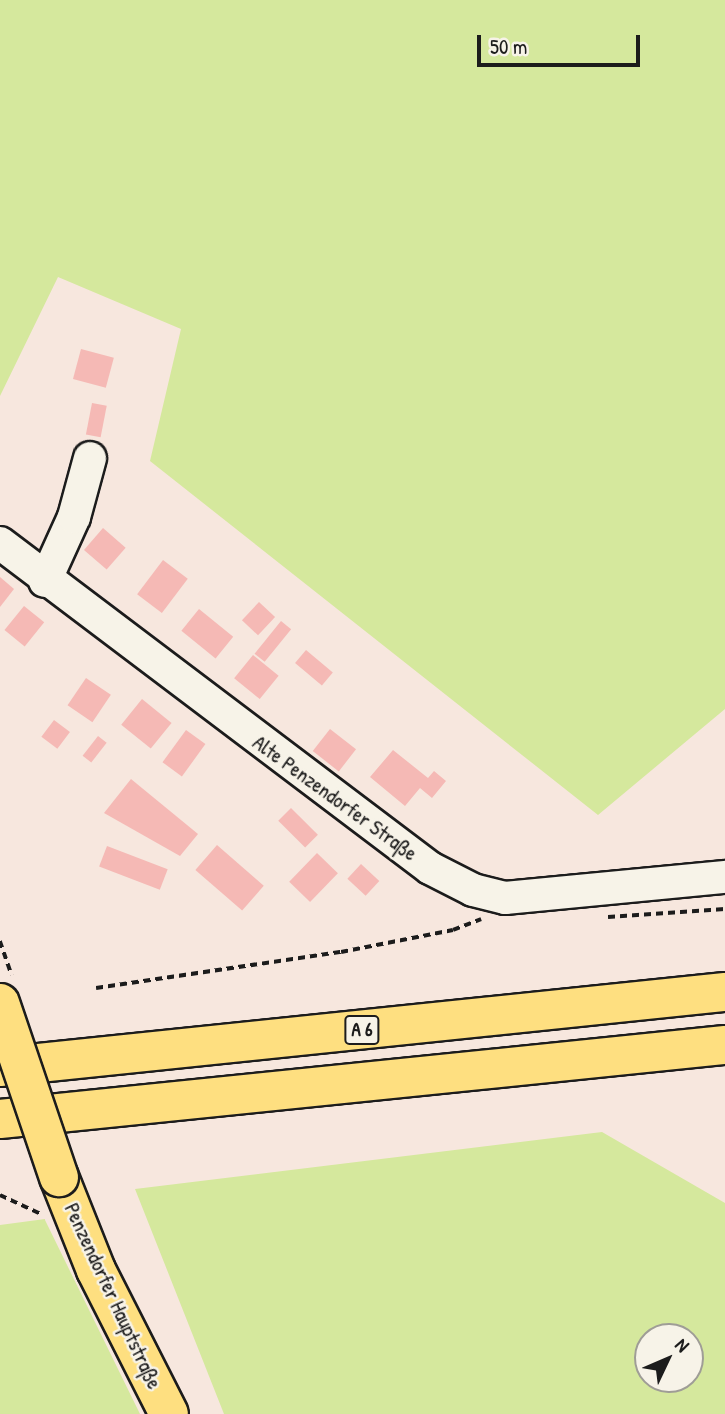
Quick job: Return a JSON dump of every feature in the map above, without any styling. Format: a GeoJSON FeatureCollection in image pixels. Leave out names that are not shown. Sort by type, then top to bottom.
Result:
{"type":"FeatureCollection","features":[{"type":"Feature","properties":{"kind":"main road","name":"A 6"},"geometry":{"type":"LineString","coordinates":[[0,1067],[725,992]]}},
{"type":"Feature","properties":{"kind":"main road","name":"Penzendorfer Hauptstraße"},"geometry":{"type":"LineString","coordinates":[[8,995],[59,1177],[96,1270],[169,1414]]}},
{"type":"Feature","properties":{"kind":"main road"},"geometry":{"type":"LineString","coordinates":[[0,1119],[725,1045]]}},
{"type":"Feature","properties":{"kind":"street"},"geometry":{"type":"LineString","coordinates":[[45,581],[75,517],[90,458]]}},
{"type":"Feature","properties":{"kind":"street","name":"Alte Penzendorfer Straße"},"geometry":{"type":"LineString","coordinates":[[0,543],[45,581],[430,868],[473,890],[505,898],[725,877]]}},
{"type":"Feature","properties":{"kind":"path"},"geometry":{"type":"LineString","coordinates":[[96,988],[453,930],[487,916],[505,898]]}},
{"type":"Feature","properties":{"kind":"path"},"geometry":{"type":"LineString","coordinates":[[0,941],[8,995]]}},
{"type":"Feature","properties":{"kind":"green space"},"geometry":{"type":"Polygon","coordinates":[[[0,0],[725,0],[725,709],[598,815],[150,461],[181,329],[58,277],[0,396],[0,0]]]}},
{"type":"Feature","properties":{"kind":"green space"},"geometry":{"type":"Polygon","coordinates":[[[602,1132],[725,1203],[725,1414],[224,1414],[135,1189],[602,1132]]]}},
{"type":"Feature","properties":{"kind":"green space"},"geometry":{"type":"Polygon","coordinates":[[[45,1219],[140,1414],[0,1414],[0,1225],[45,1219]]]}},
{"type":"Feature","properties":{"kind":"building"},"geometry":{"type":"Polygon","coordinates":[[[81,349],[114,358],[106,388],[73,379],[81,349]]]}},
{"type":"Feature","properties":{"kind":"building"},"geometry":{"type":"Polygon","coordinates":[[[92,403],[107,406],[101,437],[86,434],[92,403]]]}},
{"type":"Feature","properties":{"kind":"building"},"geometry":{"type":"Polygon","coordinates":[[[103,528],[126,548],[107,570],[84,550],[103,528]]]}},
{"type":"Feature","properties":{"kind":"building"},"geometry":{"type":"Polygon","coordinates":[[[163,560],[188,579],[162,613],[137,594],[163,560]]]}},
{"type":"Feature","properties":{"kind":"building"},"geometry":{"type":"Polygon","coordinates":[[[0,577],[14,589],[0,607],[0,577]]]}},
{"type":"Feature","properties":{"kind":"building"},"geometry":{"type":"Polygon","coordinates":[[[259,602],[275,617],[258,635],[242,620],[259,602]]]}},
{"type":"Feature","properties":{"kind":"building"},"geometry":{"type":"Polygon","coordinates":[[[24,606],[44,622],[25,646],[4,630],[24,606]]]}},
{"type":"Feature","properties":{"kind":"building"},"geometry":{"type":"Polygon","coordinates":[[[199,609],[233,637],[216,658],[181,631],[199,609]]]}},
{"type":"Feature","properties":{"kind":"building"},"geometry":{"type":"Polygon","coordinates":[[[281,621],[291,629],[265,662],[255,654],[281,621]]]}},
{"type":"Feature","properties":{"kind":"building"},"geometry":{"type":"Polygon","coordinates":[[[306,650],[333,672],[322,686],[295,663],[306,650]]]}},
{"type":"Feature","properties":{"kind":"building"},"geometry":{"type":"Polygon","coordinates":[[[253,655],[279,676],[260,699],[234,678],[253,655]]]}},
{"type":"Feature","properties":{"kind":"building"},"geometry":{"type":"Polygon","coordinates":[[[86,678],[111,695],[92,722],[68,705],[86,678]]]}},
{"type":"Feature","properties":{"kind":"building"},"geometry":{"type":"Polygon","coordinates":[[[142,699],[172,723],[151,749],[121,725],[142,699]]]}},
{"type":"Feature","properties":{"kind":"building"},"geometry":{"type":"Polygon","coordinates":[[[54,720],[70,732],[57,749],[41,737],[54,720]]]}},
{"type":"Feature","properties":{"kind":"building"},"geometry":{"type":"Polygon","coordinates":[[[330,729],[356,749],[339,771],[313,751],[330,729]]]}},
{"type":"Feature","properties":{"kind":"building"},"geometry":{"type":"Polygon","coordinates":[[[186,730],[205,744],[182,776],[162,762],[186,730]]]}},
{"type":"Feature","properties":{"kind":"building"},"geometry":{"type":"Polygon","coordinates":[[[98,736],[107,743],[91,762],[83,756],[98,736]]]}},
{"type":"Feature","properties":{"kind":"building"},"geometry":{"type":"Polygon","coordinates":[[[393,750],[428,778],[434,771],[446,781],[432,798],[420,788],[405,806],[370,777],[393,750]]]}},
{"type":"Feature","properties":{"kind":"building"},"geometry":{"type":"Polygon","coordinates":[[[131,779],[198,834],[180,856],[104,813],[131,779]]]}},
{"type":"Feature","properties":{"kind":"building"},"geometry":{"type":"Polygon","coordinates":[[[291,808],[318,835],[305,848],[278,821],[291,808]]]}},
{"type":"Feature","properties":{"kind":"building"},"geometry":{"type":"Polygon","coordinates":[[[217,845],[264,886],[242,911],[195,870],[217,845]]]}},
{"type":"Feature","properties":{"kind":"building"},"geometry":{"type":"Polygon","coordinates":[[[107,846],[168,869],[160,890],[99,867],[107,846]]]}},
{"type":"Feature","properties":{"kind":"building"},"geometry":{"type":"Polygon","coordinates":[[[317,853],[338,873],[310,902],[289,882],[317,853]]]}},
{"type":"Feature","properties":{"kind":"building"},"geometry":{"type":"Polygon","coordinates":[[[361,864],[379,881],[366,896],[347,879],[361,864]]]}}]}
